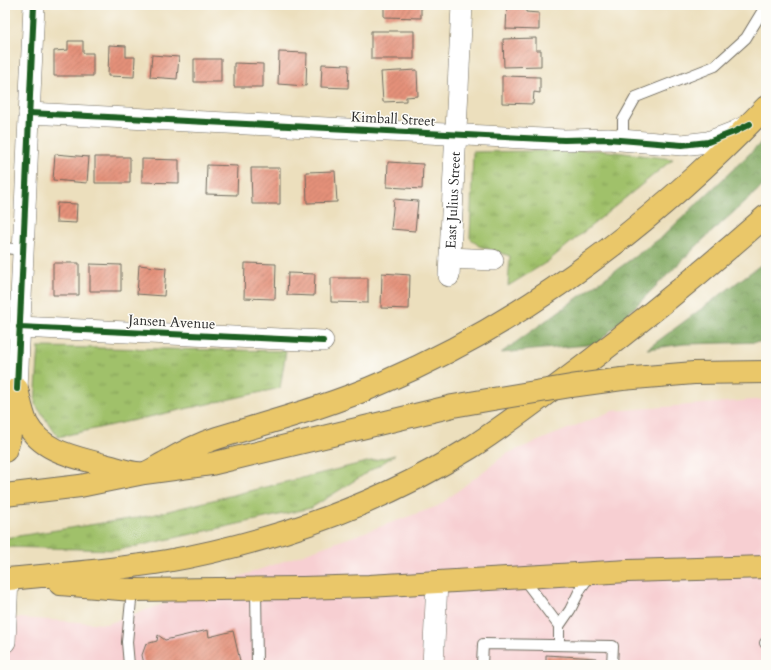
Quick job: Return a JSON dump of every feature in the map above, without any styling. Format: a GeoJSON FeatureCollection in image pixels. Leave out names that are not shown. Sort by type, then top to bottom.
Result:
{"type":"FeatureCollection","features":[{"type":"Feature","properties":{"kind":"highway"},"geometry":{"type":"LineString","coordinates":[[17,389],[23,415],[27,424],[40,440],[48,446],[70,455],[131,472],[144,474],[198,444],[318,407],[384,382],[458,346],[491,328],[559,286],[609,248],[688,182],[766,107]]}},
{"type":"Feature","properties":{"kind":"highway"},"geometry":{"type":"LineString","coordinates":[[6,579],[134,566],[195,556],[287,531],[349,509],[414,480],[470,448],[527,409],[655,310],[766,216]]}},
{"type":"Feature","properties":{"kind":"highway"},"geometry":{"type":"LineString","coordinates":[[5,495],[80,486],[144,474],[211,464],[453,406],[493,399],[622,379],[694,373],[766,372]]}},
{"type":"Feature","properties":{"kind":"highway"},"geometry":{"type":"LineString","coordinates":[[5,451],[9,440],[17,389]]}},
{"type":"Feature","properties":{"kind":"highway"},"geometry":{"type":"LineString","coordinates":[[6,579],[132,590],[256,589],[368,586],[593,573],[764,567]]}},
{"type":"Feature","properties":{"kind":"street"},"geometry":{"type":"LineString","coordinates":[[17,389],[19,327],[14,249],[29,114],[34,5]]}},
{"type":"Feature","properties":{"kind":"street","name":"East Julius Street"},"geometry":{"type":"LineString","coordinates":[[462,5],[450,267],[493,260]]}},
{"type":"Feature","properties":{"kind":"street","name":"Kimball Street"},"geometry":{"type":"LineString","coordinates":[[29,114],[564,140],[594,138],[668,145],[708,142],[750,124]]}},
{"type":"Feature","properties":{"kind":"street","name":"Jansen Avenue"},"geometry":{"type":"LineString","coordinates":[[19,327],[323,341]]}},
{"type":"Feature","properties":{"kind":"street"},"geometry":{"type":"LineString","coordinates":[[5,642],[6,579]]}},
{"type":"Feature","properties":{"kind":"street"},"geometry":{"type":"LineString","coordinates":[[433,665],[437,582]]}},
{"type":"Feature","properties":{"kind":"lane"},"geometry":{"type":"LineString","coordinates":[[623,140],[623,120],[636,97],[715,66],[746,38],[766,5]]}},
{"type":"Feature","properties":{"kind":"lane"},"geometry":{"type":"LineString","coordinates":[[559,626],[570,610],[581,588],[593,573]]}},
{"type":"Feature","properties":{"kind":"lane"},"geometry":{"type":"LineString","coordinates":[[522,577],[559,626],[560,645]]}},
{"type":"Feature","properties":{"kind":"lane"},"geometry":{"type":"LineString","coordinates":[[256,589],[257,665]]}},
{"type":"Feature","properties":{"kind":"lane"},"geometry":{"type":"LineString","coordinates":[[129,665],[127,642],[132,590]]}},
{"type":"Feature","properties":{"kind":"lane"},"geometry":{"type":"LineString","coordinates":[[482,665],[483,644],[613,646],[612,665]]}},
{"type":"Feature","properties":{"kind":"shaded area"},"geometry":{"type":"Polygon","coordinates":[[[766,399],[766,665],[5,665],[5,617],[107,624],[438,506],[506,454],[612,411],[766,399]]]}},
{"type":"Feature","properties":{"kind":"green space"},"geometry":{"type":"Polygon","coordinates":[[[5,5],[9,5],[5,88],[5,5]]]}},
{"type":"Feature","properties":{"kind":"green space"},"geometry":{"type":"Polygon","coordinates":[[[766,138],[766,183],[705,238],[597,344],[501,353],[662,237],[766,138]]]}},
{"type":"Feature","properties":{"kind":"green space"},"geometry":{"type":"Polygon","coordinates":[[[599,150],[673,159],[547,262],[508,286],[510,256],[479,246],[470,238],[473,152],[599,150]]]}},
{"type":"Feature","properties":{"kind":"green space"},"geometry":{"type":"Polygon","coordinates":[[[766,261],[766,342],[684,344],[647,349],[766,261]]]}},
{"type":"Feature","properties":{"kind":"green space"},"geometry":{"type":"Polygon","coordinates":[[[39,347],[286,351],[280,388],[58,437],[35,404],[39,347]]]}},
{"type":"Feature","properties":{"kind":"green space"},"geometry":{"type":"Polygon","coordinates":[[[395,455],[311,508],[119,550],[5,547],[5,538],[148,516],[395,455]]]}},
{"type":"Feature","properties":{"kind":"building"},"geometry":{"type":"Polygon","coordinates":[[[384,5],[421,5],[421,18],[384,17],[384,5]]]}},
{"type":"Feature","properties":{"kind":"building"},"geometry":{"type":"Polygon","coordinates":[[[507,5],[526,6],[526,12],[539,13],[539,30],[506,29],[507,5]]]}},
{"type":"Feature","properties":{"kind":"building"},"geometry":{"type":"Polygon","coordinates":[[[371,31],[414,31],[414,59],[371,59],[371,31]]]}},
{"type":"Feature","properties":{"kind":"building"},"geometry":{"type":"Polygon","coordinates":[[[536,38],[536,50],[541,50],[541,66],[504,67],[503,39],[536,38]]]}},
{"type":"Feature","properties":{"kind":"building"},"geometry":{"type":"Polygon","coordinates":[[[68,41],[83,41],[83,53],[93,53],[93,76],[54,76],[54,51],[68,50],[68,41]]]}},
{"type":"Feature","properties":{"kind":"building"},"geometry":{"type":"Polygon","coordinates":[[[109,45],[126,46],[126,57],[135,57],[134,77],[108,76],[109,45]]]}},
{"type":"Feature","properties":{"kind":"building"},"geometry":{"type":"Polygon","coordinates":[[[279,52],[307,53],[306,86],[278,84],[279,52]]]}},
{"type":"Feature","properties":{"kind":"building"},"geometry":{"type":"Polygon","coordinates":[[[152,55],[179,57],[177,79],[150,77],[152,55]]]}},
{"type":"Feature","properties":{"kind":"building"},"geometry":{"type":"Polygon","coordinates":[[[194,59],[221,59],[221,82],[194,82],[194,59]]]}},
{"type":"Feature","properties":{"kind":"building"},"geometry":{"type":"Polygon","coordinates":[[[234,63],[263,64],[263,87],[234,87],[234,63]]]}},
{"type":"Feature","properties":{"kind":"building"},"geometry":{"type":"Polygon","coordinates":[[[322,64],[349,65],[348,88],[321,87],[322,64]]]}},
{"type":"Feature","properties":{"kind":"building"},"geometry":{"type":"Polygon","coordinates":[[[417,70],[418,96],[406,97],[406,101],[383,102],[381,72],[417,70]]]}},
{"type":"Feature","properties":{"kind":"building"},"geometry":{"type":"Polygon","coordinates":[[[502,76],[540,77],[540,93],[534,92],[533,104],[502,103],[502,76]]]}},
{"type":"Feature","properties":{"kind":"building"},"geometry":{"type":"Polygon","coordinates":[[[55,154],[89,157],[87,183],[53,180],[55,154]]]}},
{"type":"Feature","properties":{"kind":"building"},"geometry":{"type":"Polygon","coordinates":[[[95,157],[130,157],[130,183],[95,183],[95,157]]]}},
{"type":"Feature","properties":{"kind":"building"},"geometry":{"type":"Polygon","coordinates":[[[142,159],[179,160],[179,183],[142,182],[142,159]]]}},
{"type":"Feature","properties":{"kind":"building"},"geometry":{"type":"Polygon","coordinates":[[[388,162],[423,164],[422,189],[387,187],[388,162]]]}},
{"type":"Feature","properties":{"kind":"building"},"geometry":{"type":"Polygon","coordinates":[[[207,165],[238,166],[237,195],[206,194],[207,165]]]}},
{"type":"Feature","properties":{"kind":"building"},"geometry":{"type":"Polygon","coordinates":[[[251,168],[280,168],[280,204],[252,204],[251,168]]]}},
{"type":"Feature","properties":{"kind":"building"},"geometry":{"type":"Polygon","coordinates":[[[335,171],[337,202],[307,203],[306,172],[335,171]]]}},
{"type":"Feature","properties":{"kind":"building"},"geometry":{"type":"Polygon","coordinates":[[[394,199],[418,201],[415,231],[391,229],[394,199]]]}},
{"type":"Feature","properties":{"kind":"building"},"geometry":{"type":"Polygon","coordinates":[[[57,203],[77,204],[76,223],[56,222],[57,203]]]}},
{"type":"Feature","properties":{"kind":"building"},"geometry":{"type":"Polygon","coordinates":[[[53,263],[79,263],[79,295],[53,295],[53,263]]]}},
{"type":"Feature","properties":{"kind":"building"},"geometry":{"type":"Polygon","coordinates":[[[245,263],[276,264],[275,299],[244,298],[245,263]]]}},
{"type":"Feature","properties":{"kind":"building"},"geometry":{"type":"Polygon","coordinates":[[[90,264],[121,265],[121,291],[90,291],[90,264]]]}},
{"type":"Feature","properties":{"kind":"building"},"geometry":{"type":"Polygon","coordinates":[[[139,265],[166,268],[164,296],[137,294],[139,265]]]}},
{"type":"Feature","properties":{"kind":"building"},"geometry":{"type":"Polygon","coordinates":[[[288,273],[315,274],[314,296],[287,295],[288,273]]]}},
{"type":"Feature","properties":{"kind":"building"},"geometry":{"type":"Polygon","coordinates":[[[382,273],[410,275],[409,309],[381,308],[382,273]]]}},
{"type":"Feature","properties":{"kind":"building"},"geometry":{"type":"Polygon","coordinates":[[[331,278],[368,278],[368,303],[331,302],[331,278]]]}},
{"type":"Feature","properties":{"kind":"building"},"geometry":{"type":"Polygon","coordinates":[[[208,630],[209,637],[233,631],[241,665],[144,664],[142,655],[146,644],[157,641],[158,635],[165,640],[208,630]]]}},
{"type":"Feature","properties":{"kind":"building"},"geometry":{"type":"Polygon","coordinates":[[[546,655],[596,658],[596,665],[546,665],[546,655]]]}},
{"type":"Feature","properties":{"kind":"cycle path"},"geometry":{"type":"LineString","coordinates":[[17,389],[34,5]]}},
{"type":"Feature","properties":{"kind":"cycle path"},"geometry":{"type":"LineString","coordinates":[[29,113],[564,140],[608,139],[682,145],[708,142],[750,124]]}},
{"type":"Feature","properties":{"kind":"cycle path"},"geometry":{"type":"LineString","coordinates":[[19,327],[323,341]]}}]}
